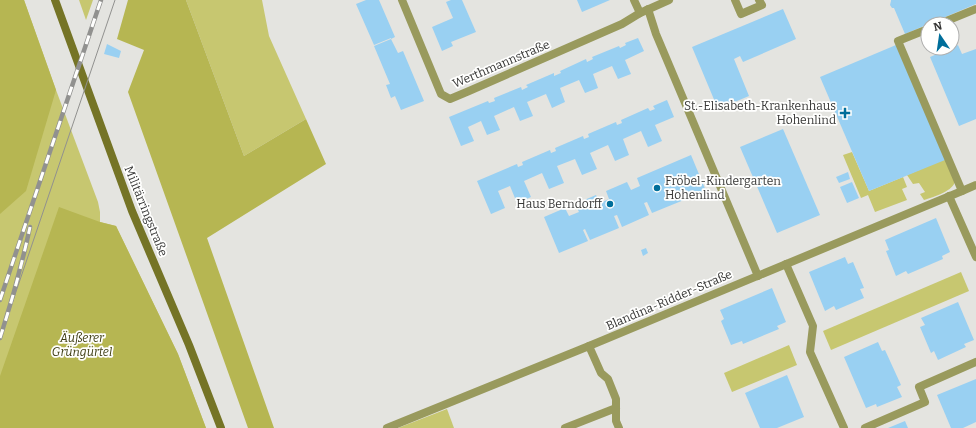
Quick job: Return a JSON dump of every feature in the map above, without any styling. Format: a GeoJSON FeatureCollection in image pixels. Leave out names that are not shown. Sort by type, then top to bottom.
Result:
{"type":"FeatureCollection","features":[{"type":"Feature","properties":{"kind":"main road","name":"Militärringstraße"},"geometry":{"type":"LineString","coordinates":[[55,0],[132,211],[189,345],[221,428]]}},
{"type":"Feature","properties":{"kind":"street","name":"Werthmannstraße"},"geometry":{"type":"LineString","coordinates":[[402,0],[440,94],[450,98],[622,24],[640,13],[669,0]]}},
{"type":"Feature","properties":{"kind":"street"},"geometry":{"type":"LineString","coordinates":[[634,0],[640,13]]}},
{"type":"Feature","properties":{"kind":"street"},"geometry":{"type":"LineString","coordinates":[[735,0],[741,14],[762,5],[759,0]]}},
{"type":"Feature","properties":{"kind":"street"},"geometry":{"type":"LineString","coordinates":[[648,9],[656,34],[758,276]]}},
{"type":"Feature","properties":{"kind":"street"},"geometry":{"type":"LineString","coordinates":[[959,16],[976,9]]}},
{"type":"Feature","properties":{"kind":"street"},"geometry":{"type":"LineString","coordinates":[[920,32],[898,41],[962,191]]}},
{"type":"Feature","properties":{"kind":"street","name":"Blandina-Ridder-Straße"},"geometry":{"type":"LineString","coordinates":[[387,428],[589,346],[976,185]]}},
{"type":"Feature","properties":{"kind":"street"},"geometry":{"type":"LineString","coordinates":[[949,196],[976,257]]}},
{"type":"Feature","properties":{"kind":"street"},"geometry":{"type":"LineString","coordinates":[[786,264],[813,326],[810,352],[844,428]]}},
{"type":"Feature","properties":{"kind":"street"},"geometry":{"type":"LineString","coordinates":[[589,346],[601,373],[608,380],[616,399],[616,421],[618,428]]}},
{"type":"Feature","properties":{"kind":"street"},"geometry":{"type":"LineString","coordinates":[[865,428],[925,402],[919,387],[976,362]]}},
{"type":"Feature","properties":{"kind":"street"},"geometry":{"type":"LineString","coordinates":[[565,428],[616,408]]}},
{"type":"Feature","properties":{"kind":"green space","name":"Äußerer Grüngürtel"},"geometry":{"type":"Polygon","coordinates":[[[0,0],[24,0],[98,202],[100,222],[116,226],[178,354],[206,428],[0,428],[0,0]]]}},
{"type":"Feature","properties":{"kind":"green space"},"geometry":{"type":"Polygon","coordinates":[[[0,0],[24,0],[56,90],[26,191],[0,214],[0,0]]]}},
{"type":"Feature","properties":{"kind":"green space"},"geometry":{"type":"Polygon","coordinates":[[[79,0],[93,0],[86,20],[79,0]]]}},
{"type":"Feature","properties":{"kind":"green space"},"geometry":{"type":"Polygon","coordinates":[[[128,0],[186,0],[244,156],[306,119],[326,164],[207,238],[274,428],[248,428],[128,92],[144,50],[117,39],[128,0]]]}},
{"type":"Feature","properties":{"kind":"green space"},"geometry":{"type":"Polygon","coordinates":[[[186,0],[262,0],[269,36],[306,119],[244,156],[186,0]]]}},
{"type":"Feature","properties":{"kind":"green space"},"geometry":{"type":"Polygon","coordinates":[[[852,152],[869,191],[903,177],[907,187],[902,189],[907,200],[875,212],[868,195],[861,198],[843,155],[852,152]]]}},
{"type":"Feature","properties":{"kind":"green space"},"geometry":{"type":"Polygon","coordinates":[[[947,158],[955,180],[954,184],[943,193],[924,200],[920,194],[925,192],[919,183],[913,184],[907,175],[947,158]]]}},
{"type":"Feature","properties":{"kind":"green space","name":"Äußerer Grüngürtel"},"geometry":{"type":"Polygon","coordinates":[[[59,207],[100,222],[116,226],[178,354],[206,428],[0,428],[0,376],[59,207]]]}},
{"type":"Feature","properties":{"kind":"green space"},"geometry":{"type":"Polygon","coordinates":[[[961,272],[969,291],[831,350],[823,331],[961,272]]]}},
{"type":"Feature","properties":{"kind":"green space"},"geometry":{"type":"Polygon","coordinates":[[[789,345],[797,365],[732,392],[724,373],[789,345]]]}},
{"type":"Feature","properties":{"kind":"green space"},"geometry":{"type":"Polygon","coordinates":[[[447,409],[454,428],[398,428],[447,409]]]}},
{"type":"Feature","properties":{"kind":"building"},"geometry":{"type":"Polygon","coordinates":[[[366,0],[379,0],[395,37],[374,45],[356,4],[366,0]]]}},
{"type":"Feature","properties":{"kind":"building"},"geometry":{"type":"Polygon","coordinates":[[[451,0],[462,0],[476,32],[451,42],[453,46],[442,51],[432,27],[453,18],[446,2],[451,0]]]}},
{"type":"Feature","properties":{"kind":"building"},"geometry":{"type":"Polygon","coordinates":[[[577,0],[610,0],[582,12],[577,0]]]}},
{"type":"Feature","properties":{"kind":"building"},"geometry":{"type":"Polygon","coordinates":[[[891,0],[976,0],[976,4],[948,16],[920,16],[920,28],[905,34],[894,8],[890,5],[891,0]]]}},
{"type":"Feature","properties":{"kind":"building"},"geometry":{"type":"Polygon","coordinates":[[[783,9],[796,39],[743,62],[740,56],[734,59],[749,96],[718,109],[692,47],[783,9]]]}},
{"type":"Feature","properties":{"kind":"building"},"geometry":{"type":"Polygon","coordinates":[[[638,38],[644,51],[625,60],[631,74],[618,79],[612,66],[593,74],[598,88],[585,93],[579,80],[560,88],[565,102],[552,108],[546,94],[527,102],[533,116],[520,121],[514,107],[494,116],[500,130],[487,135],[481,121],[468,127],[474,141],[461,146],[449,117],[488,101],[489,103],[495,101],[494,98],[521,87],[522,90],[528,87],[526,85],[554,73],[554,76],[561,73],[560,71],[586,59],[587,62],[593,59],[592,57],[619,46],[620,48],[626,45],[625,43],[638,38]]]}},
{"type":"Feature","properties":{"kind":"building"},"geometry":{"type":"Polygon","coordinates":[[[391,39],[398,53],[403,51],[424,101],[401,110],[395,96],[391,98],[386,85],[390,84],[374,46],[391,39]]]}},
{"type":"Feature","properties":{"kind":"building"},"geometry":{"type":"Polygon","coordinates":[[[107,44],[121,51],[119,58],[104,54],[107,44]]]}},
{"type":"Feature","properties":{"kind":"building"},"geometry":{"type":"Polygon","coordinates":[[[896,45],[945,160],[869,191],[820,77],[896,45]]]}},
{"type":"Feature","properties":{"kind":"building"},"geometry":{"type":"Polygon","coordinates":[[[976,49],[976,119],[959,126],[930,57],[960,56],[960,50],[962,54],[976,49]]]}},
{"type":"Feature","properties":{"kind":"building"},"geometry":{"type":"Polygon","coordinates":[[[667,100],[674,117],[655,125],[662,141],[648,147],[641,131],[623,139],[629,155],[615,161],[608,145],[590,153],[597,169],[582,175],[575,159],[557,166],[564,183],[549,189],[542,173],[524,181],[531,197],[517,203],[510,186],[498,191],[505,208],[491,214],[477,181],[517,164],[518,167],[523,165],[522,162],[550,150],[551,153],[556,151],[555,148],[583,136],[584,139],[589,137],[588,134],[616,122],[617,125],[622,123],[621,120],[648,108],[650,111],[655,109],[653,106],[667,100]]]}},
{"type":"Feature","properties":{"kind":"building"},"geometry":{"type":"Polygon","coordinates":[[[783,129],[820,215],[777,233],[740,147],[783,129]]]}},
{"type":"Feature","properties":{"kind":"building","name":"Haus Berndorff"},"geometry":{"type":"Polygon","coordinates":[[[691,155],[706,191],[652,213],[647,202],[644,203],[649,215],[622,227],[617,215],[614,216],[619,228],[590,240],[585,229],[583,230],[588,241],[559,253],[544,217],[565,208],[569,216],[579,212],[575,204],[596,195],[600,203],[609,199],[606,191],[627,182],[631,190],[640,186],[637,178],[691,155]]]}},
{"type":"Feature","properties":{"kind":"building"},"geometry":{"type":"Polygon","coordinates":[[[848,172],[850,179],[839,183],[836,177],[848,172]]]}},
{"type":"Feature","properties":{"kind":"building"},"geometry":{"type":"Polygon","coordinates":[[[852,182],[859,198],[847,203],[840,187],[852,182]]]}},
{"type":"Feature","properties":{"kind":"building"},"geometry":{"type":"Polygon","coordinates":[[[936,218],[950,252],[942,256],[943,259],[908,274],[906,271],[896,276],[886,251],[889,250],[885,240],[936,218]]]}},
{"type":"Feature","properties":{"kind":"building"},"geometry":{"type":"Polygon","coordinates":[[[646,248],[648,253],[643,256],[641,250],[646,248]]]}},
{"type":"Feature","properties":{"kind":"building"},"geometry":{"type":"Polygon","coordinates":[[[845,257],[848,264],[853,262],[864,288],[860,289],[864,298],[836,310],[834,306],[825,311],[809,272],[845,257]]]}},
{"type":"Feature","properties":{"kind":"building"},"geometry":{"type":"Polygon","coordinates":[[[772,288],[786,322],[777,326],[779,329],[743,344],[742,341],[731,345],[721,321],[724,319],[720,310],[772,288]]]}},
{"type":"Feature","properties":{"kind":"building"},"geometry":{"type":"Polygon","coordinates":[[[958,302],[974,340],[964,344],[966,347],[938,360],[934,351],[931,353],[920,327],[925,325],[921,318],[958,302]]]}},
{"type":"Feature","properties":{"kind":"building"},"geometry":{"type":"Polygon","coordinates":[[[878,342],[882,351],[885,350],[901,385],[897,387],[902,397],[877,407],[876,404],[866,408],[844,357],[878,342]]]}},
{"type":"Feature","properties":{"kind":"building"},"geometry":{"type":"Polygon","coordinates":[[[787,375],[804,417],[777,428],[760,428],[745,393],[787,375]]]}},
{"type":"Feature","properties":{"kind":"building"},"geometry":{"type":"Polygon","coordinates":[[[976,379],[976,422],[963,428],[951,428],[937,395],[976,379]]]}},
{"type":"Feature","properties":{"kind":"building"},"geometry":{"type":"Polygon","coordinates":[[[905,421],[908,428],[888,428],[905,421]]]}},
{"type":"Feature","properties":{"kind":"tram line"},"geometry":{"type":"LineString","coordinates":[[97,11],[101,0]]}},
{"type":"Feature","properties":{"kind":"tram line"},"geometry":{"type":"LineString","coordinates":[[3,330],[115,0]]}},
{"type":"Feature","properties":{"kind":"railway"},"geometry":{"type":"LineString","coordinates":[[0,300],[101,0]]}},
{"type":"Feature","properties":{"kind":"railway"},"geometry":{"type":"LineString","coordinates":[[0,338],[24,255],[30,227]]}},
{"type":"Feature","properties":{"kind":"place","name":"St.-Elisabeth-Krankenhaus Hohenlind"},"geometry":{"type":"Point","coordinates":[845,113]}},
{"type":"Feature","properties":{"kind":"place","name":"Fröbel-Kindergarten Hohenlind"},"geometry":{"type":"Point","coordinates":[657,188]}},
{"type":"Feature","properties":{"kind":"place","name":"Haus Berndorff"},"geometry":{"type":"Point","coordinates":[610,204]}}]}
